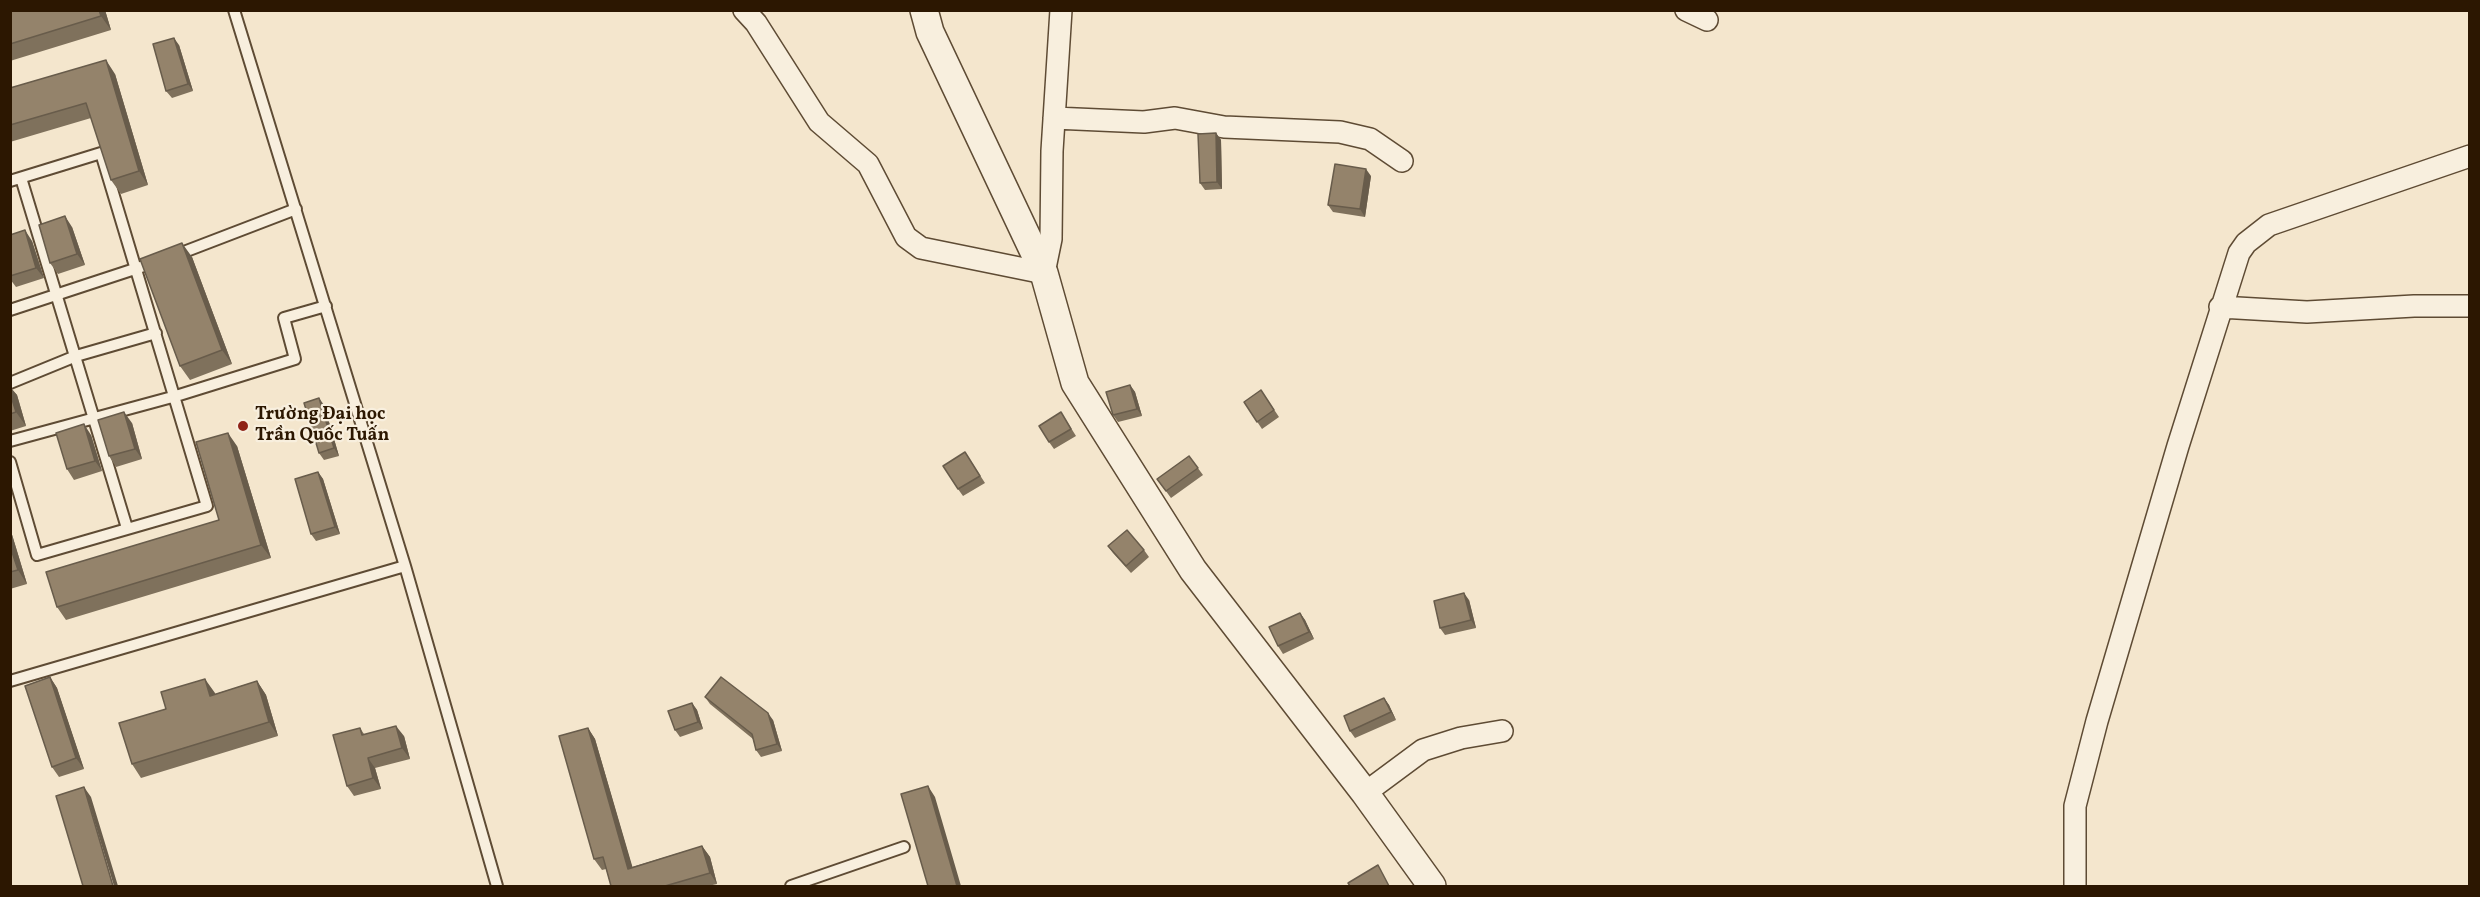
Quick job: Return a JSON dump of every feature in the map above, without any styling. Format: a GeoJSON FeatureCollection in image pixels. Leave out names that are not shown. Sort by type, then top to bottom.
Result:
{"type":"FeatureCollection","features":[{"type":"Feature","properties":{"kind":"street"},"geometry":{"type":"LineString","coordinates":[[744,10],[756,23],[819,122],[868,164],[906,237],[921,248],[1044,273]]}},
{"type":"Feature","properties":{"kind":"street"},"geometry":{"type":"LineString","coordinates":[[924,10],[930,32],[1044,273],[1075,383],[1193,570],[1365,793],[1432,886]]}},
{"type":"Feature","properties":{"kind":"street"},"geometry":{"type":"LineString","coordinates":[[1044,273],[1052,239],[1054,118],[1061,10]]}},
{"type":"Feature","properties":{"kind":"street"},"geometry":{"type":"LineString","coordinates":[[1686,10],[1707,20]]}},
{"type":"Feature","properties":{"kind":"street"},"geometry":{"type":"LineString","coordinates":[[1054,118],[1144,122],[1175,118],[1224,127],[1340,132],[1370,139],[1402,161]]}},
{"type":"Feature","properties":{"kind":"street"},"geometry":{"type":"LineString","coordinates":[[2074,886],[2076,806],[2086,764],[2220,308],[2240,253],[2246,243],[2269,225],[2469,156]]}},
{"type":"Feature","properties":{"kind":"street"},"geometry":{"type":"LineString","coordinates":[[2220,308],[2307,312],[2414,306],[2469,306]]}},
{"type":"Feature","properties":{"kind":"street"},"geometry":{"type":"LineString","coordinates":[[1365,793],[1423,750],[1461,738],[1502,732]]}},
{"type":"Feature","properties":{"kind":"lane"},"geometry":{"type":"LineString","coordinates":[[234,10],[405,566],[496,886]]}},
{"type":"Feature","properties":{"kind":"lane"},"geometry":{"type":"LineString","coordinates":[[10,462],[37,555],[207,506],[176,396],[134,271],[101,153],[16,180],[76,356],[127,528]]}},
{"type":"Feature","properties":{"kind":"lane"},"geometry":{"type":"LineString","coordinates":[[10,310],[134,271],[296,209]]}},
{"type":"Feature","properties":{"kind":"lane"},"geometry":{"type":"LineString","coordinates":[[10,441],[95,416],[176,396],[295,359],[284,318],[326,306]]}},
{"type":"Feature","properties":{"kind":"lane"},"geometry":{"type":"LineString","coordinates":[[10,383],[76,356],[156,333]]}},
{"type":"Feature","properties":{"kind":"lane"},"geometry":{"type":"LineString","coordinates":[[10,681],[405,566]]}},
{"type":"Feature","properties":{"kind":"lane"},"geometry":{"type":"LineString","coordinates":[[791,886],[904,847]]}},
{"type":"Feature","properties":{"kind":"building"},"geometry":{"type":"Polygon","coordinates":[[[10,10],[99,10],[101,16],[10,44],[10,10]]]}},
{"type":"Feature","properties":{"kind":"building"},"geometry":{"type":"Polygon","coordinates":[[[174,38],[188,84],[166,91],[153,44],[174,38]]]}},
{"type":"Feature","properties":{"kind":"building"},"geometry":{"type":"Polygon","coordinates":[[[106,60],[139,171],[111,180],[86,103],[10,125],[10,88],[106,60]]]}},
{"type":"Feature","properties":{"kind":"building"},"geometry":{"type":"Polygon","coordinates":[[[1216,133],[1217,182],[1200,183],[1198,134],[1216,133]]]}},
{"type":"Feature","properties":{"kind":"building"},"geometry":{"type":"Polygon","coordinates":[[[1335,164],[1366,169],[1360,209],[1328,205],[1335,164]]]}},
{"type":"Feature","properties":{"kind":"building"},"geometry":{"type":"Polygon","coordinates":[[[65,216],[77,254],[50,263],[39,225],[65,216]]]}},
{"type":"Feature","properties":{"kind":"building"},"geometry":{"type":"Polygon","coordinates":[[[25,230],[36,268],[10,276],[10,235],[25,230]]]}},
{"type":"Feature","properties":{"kind":"building"},"geometry":{"type":"Polygon","coordinates":[[[182,243],[222,350],[180,366],[140,259],[182,243]]]}},
{"type":"Feature","properties":{"kind":"building"},"geometry":{"type":"Polygon","coordinates":[[[1130,385],[1137,409],[1113,415],[1106,392],[1130,385]]]}},
{"type":"Feature","properties":{"kind":"building"},"geometry":{"type":"Polygon","coordinates":[[[1261,390],[1274,410],[1257,422],[1244,402],[1261,390]]]}},
{"type":"Feature","properties":{"kind":"building"},"geometry":{"type":"Polygon","coordinates":[[[10,393],[16,412],[10,414],[10,393]]]}},
{"type":"Feature","properties":{"kind":"building"},"geometry":{"type":"Polygon","coordinates":[[[319,398],[334,448],[319,453],[304,403],[319,398]]]}},
{"type":"Feature","properties":{"kind":"building"},"geometry":{"type":"Polygon","coordinates":[[[124,412],[135,449],[109,456],[98,420],[124,412]]]}},
{"type":"Feature","properties":{"kind":"building"},"geometry":{"type":"Polygon","coordinates":[[[1061,412],[1071,429],[1049,442],[1039,426],[1061,412]]]}},
{"type":"Feature","properties":{"kind":"building"},"geometry":{"type":"Polygon","coordinates":[[[84,424],[95,461],[67,469],[56,433],[84,424]]]}},
{"type":"Feature","properties":{"kind":"building"},"geometry":{"type":"Polygon","coordinates":[[[228,433],[261,545],[57,607],[46,572],[219,520],[196,442],[228,433]]]}},
{"type":"Feature","properties":{"kind":"building"},"geometry":{"type":"Polygon","coordinates":[[[965,452],[980,476],[958,489],[943,466],[965,452]]]}},
{"type":"Feature","properties":{"kind":"building"},"geometry":{"type":"Polygon","coordinates":[[[1189,456],[1198,468],[1166,491],[1157,479],[1189,456]]]}},
{"type":"Feature","properties":{"kind":"building"},"geometry":{"type":"Polygon","coordinates":[[[318,472],[335,527],[311,534],[295,479],[318,472]]]}},
{"type":"Feature","properties":{"kind":"building"},"geometry":{"type":"Polygon","coordinates":[[[1127,530],[1144,550],[1126,566],[1108,546],[1127,530]]]}},
{"type":"Feature","properties":{"kind":"building"},"geometry":{"type":"Polygon","coordinates":[[[10,546],[18,570],[10,572],[10,546]]]}},
{"type":"Feature","properties":{"kind":"building"},"geometry":{"type":"Polygon","coordinates":[[[1464,593],[1471,620],[1440,628],[1434,601],[1464,593]]]}},
{"type":"Feature","properties":{"kind":"building"},"geometry":{"type":"Polygon","coordinates":[[[1300,613],[1309,632],[1278,646],[1269,627],[1300,613]]]}},
{"type":"Feature","properties":{"kind":"building"},"geometry":{"type":"Polygon","coordinates":[[[50,677],[76,758],[52,767],[25,686],[50,677]]]}},
{"type":"Feature","properties":{"kind":"building"},"geometry":{"type":"Polygon","coordinates":[[[721,677],[768,713],[777,744],[756,750],[752,734],[705,697],[721,677]]]}},
{"type":"Feature","properties":{"kind":"building"},"geometry":{"type":"Polygon","coordinates":[[[205,679],[210,696],[257,681],[269,722],[132,764],[119,723],[166,709],[161,692],[205,679]]]}},
{"type":"Feature","properties":{"kind":"building"},"geometry":{"type":"Polygon","coordinates":[[[1384,698],[1391,712],[1350,731],[1344,716],[1384,698]]]}},
{"type":"Feature","properties":{"kind":"building"},"geometry":{"type":"Polygon","coordinates":[[[692,703],[698,722],[675,730],[668,711],[692,703]]]}},
{"type":"Feature","properties":{"kind":"building"},"geometry":{"type":"Polygon","coordinates":[[[396,726],[402,748],[368,758],[373,778],[347,786],[333,735],[360,728],[362,735],[396,726]]]}},
{"type":"Feature","properties":{"kind":"building"},"geometry":{"type":"Polygon","coordinates":[[[588,728],[628,869],[702,846],[710,873],[665,886],[611,886],[603,857],[594,859],[559,736],[588,728]]]}},
{"type":"Feature","properties":{"kind":"building"},"geometry":{"type":"Polygon","coordinates":[[[928,786],[957,886],[928,886],[901,794],[928,786]]]}},
{"type":"Feature","properties":{"kind":"building"},"geometry":{"type":"Polygon","coordinates":[[[84,787],[113,886],[83,886],[56,796],[84,787]]]}},
{"type":"Feature","properties":{"kind":"building"},"geometry":{"type":"Polygon","coordinates":[[[1378,865],[1389,886],[1350,886],[1348,883],[1378,865]]]}},
{"type":"Feature","properties":{"kind":"place","name":"Trường Đại học Trần Quốc Tuấn"},"geometry":{"type":"Point","coordinates":[243,426]}}]}
